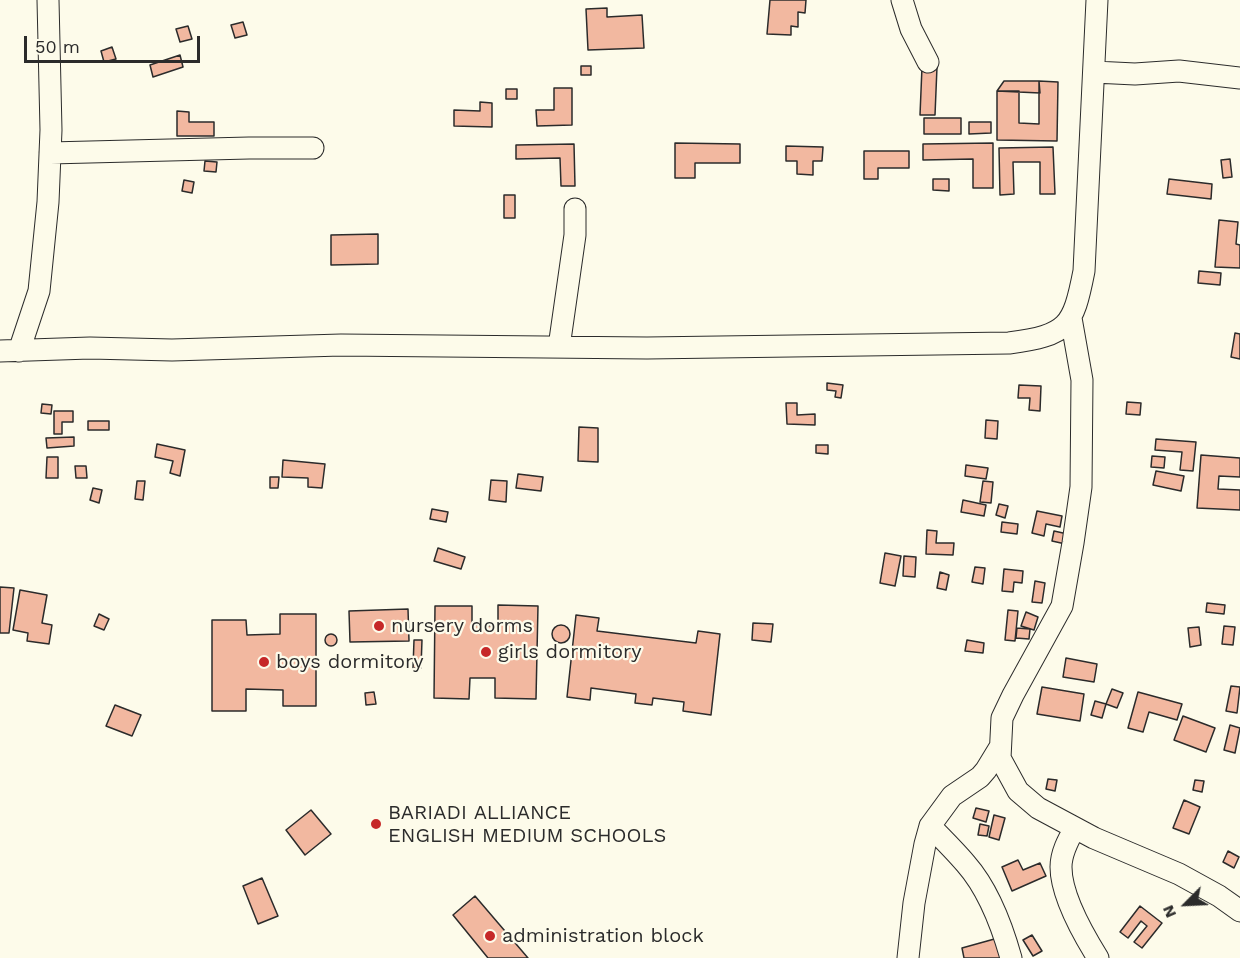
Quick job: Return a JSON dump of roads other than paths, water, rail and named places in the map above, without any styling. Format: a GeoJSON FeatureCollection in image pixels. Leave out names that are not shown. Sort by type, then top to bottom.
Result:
{"type":"FeatureCollection","features":[{"type":"Feature","properties":{"kind":"street"},"geometry":{"type":"LineString","coordinates":[[48,0],[50,153],[42,270],[39,291],[9,351],[90,348],[172,350],[341,345],[648,348],[1009,343],[1046,338],[1071,318],[1078,302],[1084,270],[1097,0]]}},
{"type":"Feature","properties":{"kind":"street"},"geometry":{"type":"LineString","coordinates":[[902,0],[911,29],[928,62]]}},
{"type":"Feature","properties":{"kind":"street"},"geometry":{"type":"LineString","coordinates":[[1094,72],[1135,74],[1179,71],[1240,78]]}},
{"type":"Feature","properties":{"kind":"street"},"geometry":{"type":"LineString","coordinates":[[50,153],[313,148]]}},
{"type":"Feature","properties":{"kind":"street"},"geometry":{"type":"LineString","coordinates":[[559,347],[575,235],[575,209]]}},
{"type":"Feature","properties":{"kind":"street"},"geometry":{"type":"LineString","coordinates":[[1071,318],[1082,380],[1081,487],[1073,543],[1062,606],[1012,695],[1002,718],[1000,758],[1018,791],[1038,808],[1094,838],[1179,874],[1219,896],[1240,911]]}},
{"type":"Feature","properties":{"kind":"street"},"geometry":{"type":"LineString","coordinates":[[908,958],[914,903],[930,825],[952,796],[980,777],[1000,747]]}},
{"type":"Feature","properties":{"kind":"street"},"geometry":{"type":"LineString","coordinates":[[930,825],[968,865],[991,904],[1011,958]]}},
{"type":"Feature","properties":{"kind":"street"},"geometry":{"type":"LineString","coordinates":[[1075,828],[1065,845],[1061,867],[1072,911],[1098,958]]}},
{"type":"Feature","properties":{"kind":"place","name":"nursery dorms"},"geometry":{"type":"Point","coordinates":[379,626]}},
{"type":"Feature","properties":{"kind":"place","name":"girls dormitory"},"geometry":{"type":"Point","coordinates":[486,652]}},
{"type":"Feature","properties":{"kind":"place","name":"boys dormitory"},"geometry":{"type":"Point","coordinates":[264,662]}},
{"type":"Feature","properties":{"kind":"place","name":"BARIADI ALLIANCE ENGLISH MEDIUM SCHOOLS"},"geometry":{"type":"Point","coordinates":[376,824]}},
{"type":"Feature","properties":{"kind":"place","name":"administration block"},"geometry":{"type":"Point","coordinates":[490,936]}}]}
